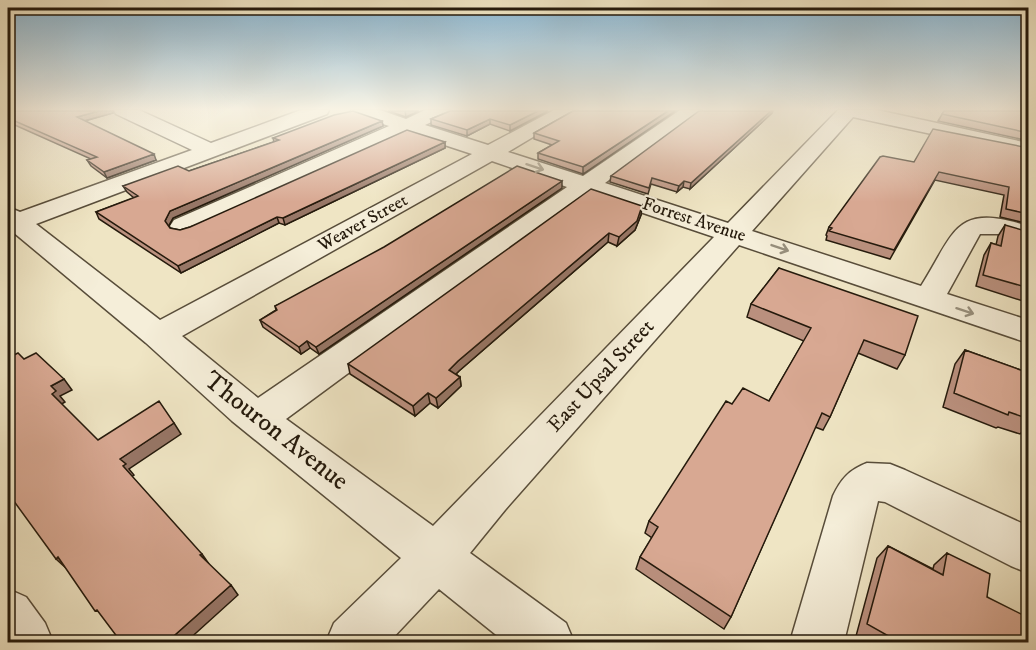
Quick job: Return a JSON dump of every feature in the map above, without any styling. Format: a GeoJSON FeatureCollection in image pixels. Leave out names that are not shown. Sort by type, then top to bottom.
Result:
{"type":"FeatureCollection","features":[{"type":"Feature","properties":{"kind":"street"},"geometry":{"type":"LineString","coordinates":[[188,140],[211,151]]}},
{"type":"Feature","properties":{"kind":"street"},"geometry":{"type":"LineString","coordinates":[[10,220],[240,140]]}},
{"type":"Feature","properties":{"kind":"street"},"geometry":{"type":"LineString","coordinates":[[183,226],[373,140]]}},
{"type":"Feature","properties":{"kind":"street","name":"Forrest Avenue"},"geometry":{"type":"LineString","coordinates":[[451,140],[1029,332]]}},
{"type":"Feature","properties":{"kind":"street","name":"Weaver Street"},"geometry":{"type":"LineString","coordinates":[[158,335],[515,140]]}},
{"type":"Feature","properties":{"kind":"street"},"geometry":{"type":"LineString","coordinates":[[258,419],[651,140]]}},
{"type":"Feature","properties":{"kind":"street","name":"East Upsal Street"},"geometry":{"type":"LineString","coordinates":[[353,642],[437,556],[489,496],[821,140]]}},
{"type":"Feature","properties":{"kind":"street"},"geometry":{"type":"LineString","coordinates":[[988,140],[1029,149]]}},
{"type":"Feature","properties":{"kind":"street","name":"Thouron Avenue"},"geometry":{"type":"LineString","coordinates":[[10,220],[158,335],[258,419],[547,642]]}},
{"type":"Feature","properties":{"kind":"street"},"geometry":{"type":"LineString","coordinates":[[928,299],[970,229],[977,225],[997,226],[1029,235]]}},
{"type":"Feature","properties":{"kind":"street"},"geometry":{"type":"LineString","coordinates":[[817,642],[855,496],[867,482],[890,483],[1029,550]]}},
{"type":"Feature","properties":{"kind":"street"},"geometry":{"type":"LineString","coordinates":[[8,615],[26,642]]}},
{"type":"Feature","properties":{"kind":"building"},"geometry":{"type":"Polygon","coordinates":[[[59,140],[126,140],[154,154],[104,172],[87,160],[97,157],[59,140]]]}},
{"type":"Feature","properties":{"kind":"building"},"geometry":{"type":"Polygon","coordinates":[[[278,140],[336,140],[170,211],[165,221],[170,228],[180,230],[190,227],[384,140],[445,142],[283,218],[277,217],[178,266],[96,212],[138,196],[123,186],[178,166],[189,171],[278,140]]]}},
{"type":"Feature","properties":{"kind":"building"},"geometry":{"type":"Polygon","coordinates":[[[557,140],[623,140],[583,167],[538,153],[559,141],[557,140]]]}},
{"type":"Feature","properties":{"kind":"building"},"geometry":{"type":"Polygon","coordinates":[[[659,140],[738,140],[691,183],[684,181],[679,186],[652,178],[649,188],[611,176],[659,140]]]}},
{"type":"Feature","properties":{"kind":"building"},"geometry":{"type":"Polygon","coordinates":[[[926,140],[990,140],[1029,148],[1029,214],[1006,209],[1009,187],[939,172],[894,250],[829,231],[832,228],[829,227],[880,157],[914,162],[926,140]]]}},
{"type":"Feature","properties":{"kind":"building"},"geometry":{"type":"Polygon","coordinates":[[[517,166],[562,181],[316,347],[307,341],[299,347],[260,320],[277,310],[275,306],[384,247],[517,166]]]}},
{"type":"Feature","properties":{"kind":"building"},"geometry":{"type":"Polygon","coordinates":[[[591,189],[642,206],[637,221],[619,237],[609,233],[458,361],[449,370],[460,377],[436,398],[428,393],[413,406],[348,364],[591,189]]]}},
{"type":"Feature","properties":{"kind":"building"},"geometry":{"type":"Polygon","coordinates":[[[1005,225],[1029,232],[1029,288],[983,275],[991,243],[1001,246],[1005,225]]]}},
{"type":"Feature","properties":{"kind":"building"},"geometry":{"type":"Polygon","coordinates":[[[779,268],[918,316],[905,355],[864,340],[830,417],[822,413],[731,617],[640,557],[658,527],[649,521],[726,401],[732,404],[743,388],[769,401],[811,328],[751,304],[779,268]]]}},
{"type":"Feature","properties":{"kind":"building"},"geometry":{"type":"Polygon","coordinates":[[[965,350],[1029,373],[1029,419],[1009,412],[1008,415],[954,393],[965,350]]]}},
{"type":"Feature","properties":{"kind":"building"},"geometry":{"type":"Polygon","coordinates":[[[8,352],[12,356],[18,353],[24,359],[36,353],[64,379],[51,386],[56,391],[52,394],[98,440],[159,401],[174,423],[120,459],[126,464],[123,466],[202,554],[200,555],[231,585],[167,642],[121,642],[97,610],[95,611],[58,557],[56,559],[8,493],[8,352]]]}},
{"type":"Feature","properties":{"kind":"building"},"geometry":{"type":"Polygon","coordinates":[[[888,546],[943,575],[947,553],[990,574],[987,597],[1029,618],[1029,642],[899,642],[867,624],[888,546]]]}}]}
